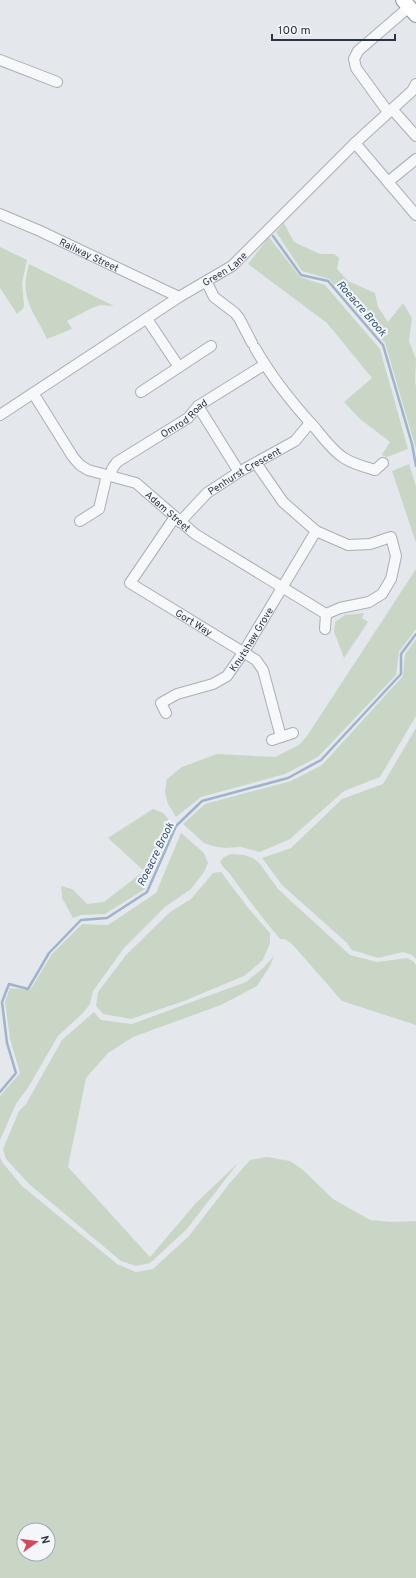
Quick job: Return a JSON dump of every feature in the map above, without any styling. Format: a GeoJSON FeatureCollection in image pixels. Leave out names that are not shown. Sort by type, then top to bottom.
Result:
{"type":"FeatureCollection","features":[{"type":"Feature","properties":{"kind":"street"},"geometry":{"type":"LineString","coordinates":[[411,9],[358,51],[354,59],[356,68],[390,111],[416,136]]}},
{"type":"Feature","properties":{"kind":"street"},"geometry":{"type":"LineString","coordinates":[[0,60],[57,82]]}},
{"type":"Feature","properties":{"kind":"street","name":"Green Lane"},"geometry":{"type":"LineString","coordinates":[[0,414],[179,297],[232,266],[355,143],[412,91],[416,84]]}},
{"type":"Feature","properties":{"kind":"street"},"geometry":{"type":"LineString","coordinates":[[355,143],[416,215]]}},
{"type":"Feature","properties":{"kind":"street"},"geometry":{"type":"LineString","coordinates":[[388,182],[416,159]]}},
{"type":"Feature","properties":{"kind":"street","name":"Railway Street"},"geometry":{"type":"LineString","coordinates":[[0,214],[40,231],[179,297]]}},
{"type":"Feature","properties":{"kind":"street"},"geometry":{"type":"LineString","coordinates":[[206,281],[214,297],[235,313],[239,318],[264,365],[285,395],[330,446],[344,458],[379,471]]}},
{"type":"Feature","properties":{"kind":"street"},"geometry":{"type":"LineString","coordinates":[[147,319],[179,367]]}},
{"type":"Feature","properties":{"kind":"street"},"geometry":{"type":"LineString","coordinates":[[141,392],[211,346]]}},
{"type":"Feature","properties":{"kind":"street","name":"Omrod Road"},"geometry":{"type":"LineString","coordinates":[[80,521],[99,509],[109,475],[117,462],[188,418],[198,406],[264,365]]}},
{"type":"Feature","properties":{"kind":"street","name":"Adam Street"},"geometry":{"type":"LineString","coordinates":[[33,393],[73,457],[80,465],[88,470],[136,483],[195,534],[326,614]]}},
{"type":"Feature","properties":{"kind":"street"},"geometry":{"type":"LineString","coordinates":[[198,406],[239,472]]}},
{"type":"Feature","properties":{"kind":"street","name":"Penhurst Crescent"},"geometry":{"type":"LineString","coordinates":[[178,519],[207,493],[239,472],[295,441],[310,423]]}},
{"type":"Feature","properties":{"kind":"street"},"geometry":{"type":"LineString","coordinates":[[256,463],[283,502],[316,531],[348,545],[370,544],[391,537],[396,556],[391,579],[382,594],[370,602],[340,608],[326,614],[325,629]]}},
{"type":"Feature","properties":{"kind":"street","name":"Gort Way"},"geometry":{"type":"LineString","coordinates":[[178,519],[130,583],[256,660],[263,670],[276,738],[293,733]]}},
{"type":"Feature","properties":{"kind":"street","name":"Knutshaw Grove"},"geometry":{"type":"LineString","coordinates":[[166,713],[162,703],[177,694],[213,684],[227,676],[243,653],[281,587],[316,531]]}},
{"type":"Feature","properties":{"kind":"green space"},"geometry":{"type":"Polygon","coordinates":[[[284,223],[294,242],[320,254],[334,254],[339,258],[337,269],[348,281],[375,293],[378,307],[388,322],[403,303],[412,318],[409,341],[416,359],[416,449],[385,343],[329,279],[302,271],[276,232],[284,223]]]}},
{"type":"Feature","properties":{"kind":"green space"},"geometry":{"type":"Polygon","coordinates":[[[269,237],[300,277],[325,285],[380,349],[408,449],[387,457],[382,455],[390,442],[360,419],[344,402],[372,378],[327,323],[248,264],[269,237]]]}},
{"type":"Feature","properties":{"kind":"green space"},"geometry":{"type":"Polygon","coordinates":[[[0,247],[27,260],[22,283],[24,305],[23,309],[17,314],[0,288],[0,247]]]}},
{"type":"Feature","properties":{"kind":"green space"},"geometry":{"type":"Polygon","coordinates":[[[29,264],[114,306],[100,305],[92,308],[67,321],[72,329],[47,339],[29,303],[27,295],[26,276],[29,264]]]}},
{"type":"Feature","properties":{"kind":"green space"},"geometry":{"type":"Polygon","coordinates":[[[409,464],[416,486],[416,543],[392,471],[409,464]]]}},
{"type":"Feature","properties":{"kind":"green space"},"geometry":{"type":"Polygon","coordinates":[[[416,569],[416,629],[399,652],[396,675],[318,757],[285,774],[201,797],[176,817],[168,804],[165,792],[167,779],[182,767],[217,754],[275,757],[299,745],[307,736],[416,569]]]}},
{"type":"Feature","properties":{"kind":"green space"},"geometry":{"type":"Polygon","coordinates":[[[364,613],[362,618],[368,622],[344,658],[334,632],[335,622],[345,615],[364,613]]]}},
{"type":"Feature","properties":{"kind":"green space"},"geometry":{"type":"Polygon","coordinates":[[[416,639],[416,716],[380,777],[344,791],[290,839],[260,852],[241,847],[225,848],[204,843],[183,824],[205,804],[291,781],[322,765],[403,676],[405,654],[416,639]]]}},
{"type":"Feature","properties":{"kind":"green space"},"geometry":{"type":"Polygon","coordinates":[[[416,728],[416,959],[412,955],[403,952],[378,958],[352,950],[347,943],[282,885],[262,858],[291,848],[342,799],[383,784],[416,728]]]}},
{"type":"Feature","properties":{"kind":"green space"},"geometry":{"type":"Polygon","coordinates":[[[153,809],[163,813],[172,823],[145,889],[105,914],[81,915],[73,918],[62,898],[61,886],[72,889],[87,904],[104,902],[144,871],[108,838],[153,809]]]}},
{"type":"Feature","properties":{"kind":"green space"},"geometry":{"type":"Polygon","coordinates":[[[181,833],[204,853],[208,863],[204,872],[191,889],[165,907],[124,948],[93,991],[90,1004],[83,1013],[58,1036],[29,1086],[16,1104],[0,1140],[0,1096],[20,1073],[10,1039],[5,1002],[10,988],[30,990],[52,954],[82,924],[108,925],[156,893],[181,833]]]}},
{"type":"Feature","properties":{"kind":"green space"},"geometry":{"type":"Polygon","coordinates":[[[231,854],[244,855],[253,858],[260,864],[278,889],[350,955],[377,962],[407,958],[413,961],[416,965],[416,1025],[342,1001],[293,945],[285,939],[280,939],[222,865],[220,862],[224,857],[231,854]]]}},
{"type":"Feature","properties":{"kind":"green space"},"geometry":{"type":"Polygon","coordinates":[[[221,872],[249,909],[270,933],[270,943],[263,960],[244,976],[184,1001],[131,1019],[103,1014],[96,1006],[98,992],[126,955],[170,912],[191,899],[213,873],[221,872]]]}},
{"type":"Feature","properties":{"kind":"green space"},"geometry":{"type":"Polygon","coordinates":[[[274,956],[270,966],[257,986],[221,1005],[133,1037],[108,1053],[86,1078],[68,1167],[150,1257],[196,1203],[238,1163],[186,1230],[150,1263],[136,1266],[121,1261],[29,1184],[6,1159],[3,1149],[19,1111],[26,1104],[62,1040],[94,1012],[101,1020],[132,1024],[246,982],[263,968],[274,956]]]}},
{"type":"Feature","properties":{"kind":"green space"},"geometry":{"type":"Polygon","coordinates":[[[0,1157],[2,1162],[22,1186],[117,1264],[136,1272],[153,1269],[189,1236],[229,1184],[250,1160],[267,1157],[290,1161],[302,1169],[333,1199],[370,1220],[391,1222],[416,1221],[416,1578],[0,1578],[0,1157]]]}},
{"type":"Feature","properties":{"kind":"waterway","name":"Roeacre Brook"},"geometry":{"type":"LineString","coordinates":[[273,236],[301,275],[328,281],[383,345],[412,444],[416,466]]}},
{"type":"Feature","properties":{"kind":"waterway","name":"Roeacre Brook"},"geometry":{"type":"LineString","coordinates":[[0,1092],[16,1073],[7,1043],[2,1002],[9,984],[28,989],[49,953],[81,920],[107,918],[147,892],[176,826],[202,801],[288,778],[321,760],[401,674],[401,654],[416,634]]}}]}
